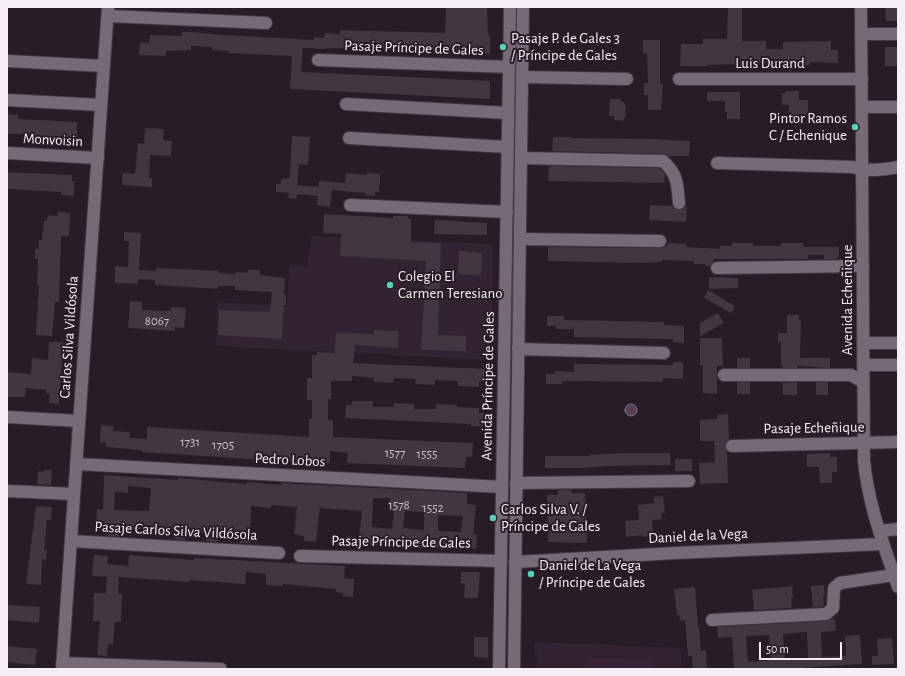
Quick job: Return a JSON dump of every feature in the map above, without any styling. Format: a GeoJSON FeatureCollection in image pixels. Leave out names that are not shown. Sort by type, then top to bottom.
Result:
{"type":"FeatureCollection","features":[{"type":"Feature","properties":{"kind":"street","name":"Avenida Príncipe de Gales"},"geometry":{"type":"LineString","coordinates":[[499,669],[510,7]]}},
{"type":"Feature","properties":{"kind":"street","name":"Avenida Príncipe de Gales"},"geometry":{"type":"LineString","coordinates":[[514,669],[523,7]]}},
{"type":"Feature","properties":{"kind":"street","name":"Avenida Echeñique"},"geometry":{"type":"LineString","coordinates":[[861,7],[862,107],[859,167],[863,266],[864,460],[868,496],[898,587]]}},
{"type":"Feature","properties":{"kind":"street"},"geometry":{"type":"LineString","coordinates":[[108,12],[266,23]]}},
{"type":"Feature","properties":{"kind":"street","name":"Carlos Silva Vildósola"},"geometry":{"type":"LineString","coordinates":[[62,666],[108,12]]}},
{"type":"Feature","properties":{"kind":"street"},"geometry":{"type":"LineString","coordinates":[[861,34],[898,34]]}},
{"type":"Feature","properties":{"kind":"street","name":"Pasaje Príncipe de Gales"},"geometry":{"type":"LineString","coordinates":[[318,60],[509,67]]}},
{"type":"Feature","properties":{"kind":"street"},"geometry":{"type":"LineString","coordinates":[[7,61],[104,66]]}},
{"type":"Feature","properties":{"kind":"street"},"geometry":{"type":"LineString","coordinates":[[522,77],[627,79]]}},
{"type":"Feature","properties":{"kind":"street","name":"Luis Durand"},"geometry":{"type":"LineString","coordinates":[[679,79],[862,79]]}},
{"type":"Feature","properties":{"kind":"street"},"geometry":{"type":"LineString","coordinates":[[7,100],[101,105]]}},
{"type":"Feature","properties":{"kind":"street"},"geometry":{"type":"LineString","coordinates":[[346,104],[508,113]]}},
{"type":"Feature","properties":{"kind":"street"},"geometry":{"type":"LineString","coordinates":[[862,107],[898,107]]}},
{"type":"Feature","properties":{"kind":"street"},"geometry":{"type":"LineString","coordinates":[[349,138],[508,147]]}},
{"type":"Feature","properties":{"kind":"street","name":"Monvoisin"},"geometry":{"type":"LineString","coordinates":[[7,153],[98,158]]}},
{"type":"Feature","properties":{"kind":"street"},"geometry":{"type":"LineString","coordinates":[[521,158],[663,161],[672,169],[676,179],[679,203]]}},
{"type":"Feature","properties":{"kind":"street"},"geometry":{"type":"LineString","coordinates":[[717,164],[859,167],[881,163],[898,166]]}},
{"type":"Feature","properties":{"kind":"street"},"geometry":{"type":"LineString","coordinates":[[350,205],[507,212]]}},
{"type":"Feature","properties":{"kind":"street"},"geometry":{"type":"LineString","coordinates":[[520,239],[660,241]]}},
{"type":"Feature","properties":{"kind":"street"},"geometry":{"type":"LineString","coordinates":[[717,268],[863,266]]}},
{"type":"Feature","properties":{"kind":"street"},"geometry":{"type":"LineString","coordinates":[[863,343],[898,343]]}},
{"type":"Feature","properties":{"kind":"street"},"geometry":{"type":"LineString","coordinates":[[518,349],[664,353]]}},
{"type":"Feature","properties":{"kind":"street"},"geometry":{"type":"LineString","coordinates":[[851,375],[863,367],[898,365]]}},
{"type":"Feature","properties":{"kind":"street"},"geometry":{"type":"LineString","coordinates":[[724,375],[851,375],[864,382]]}},
{"type":"Feature","properties":{"kind":"street"},"geometry":{"type":"LineString","coordinates":[[7,417],[79,421]]}},
{"type":"Feature","properties":{"kind":"street","name":"Pasaje Echeñique"},"geometry":{"type":"LineString","coordinates":[[732,446],[898,442]]}},
{"type":"Feature","properties":{"kind":"street","name":"Pedro Lobos"},"geometry":{"type":"LineString","coordinates":[[77,464],[502,487]]}},
{"type":"Feature","properties":{"kind":"street"},"geometry":{"type":"LineString","coordinates":[[516,483],[689,481]]}},
{"type":"Feature","properties":{"kind":"street"},"geometry":{"type":"LineString","coordinates":[[7,491],[74,494]]}},
{"type":"Feature","properties":{"kind":"street"},"geometry":{"type":"LineString","coordinates":[[879,531],[898,529]]}},
{"type":"Feature","properties":{"kind":"street","name":"Pasaje Carlos Silva Vildósola"},"geometry":{"type":"LineString","coordinates":[[71,541],[279,553]]}},
{"type":"Feature","properties":{"kind":"street","name":"Daniel de la Vega"},"geometry":{"type":"LineString","coordinates":[[515,562],[883,544]]}},
{"type":"Feature","properties":{"kind":"street","name":"Pasaje Príncipe de Gales"},"geometry":{"type":"LineString","coordinates":[[300,556],[501,561]]}},
{"type":"Feature","properties":{"kind":"street"},"geometry":{"type":"LineString","coordinates":[[712,620],[826,614],[834,608],[834,588],[840,583],[894,575]]}},
{"type":"Feature","properties":{"kind":"street"},"geometry":{"type":"LineString","coordinates":[[62,666],[221,669]]}},
{"type":"Feature","properties":{"kind":"shaded area","name":"Colegio El Carmen Teresiano"},"geometry":{"type":"Polygon","coordinates":[[[311,236],[493,244],[492,360],[216,346],[217,302],[287,306],[289,265],[308,267],[311,236]]]}},
{"type":"Feature","properties":{"kind":"shaded area"},"geometry":{"type":"Polygon","coordinates":[[[629,404],[633,404],[637,410],[633,416],[629,416],[625,412],[625,408],[629,404]]]}},
{"type":"Feature","properties":{"kind":"shaded area"},"geometry":{"type":"Polygon","coordinates":[[[534,642],[681,648],[681,669],[534,669],[537,664],[537,654],[534,653],[534,642]]]}},
{"type":"Feature","properties":{"kind":"shaded area"},"geometry":{"type":"Polygon","coordinates":[[[586,657],[653,660],[653,669],[585,669],[586,657]]]}},
{"type":"Feature","properties":{"kind":"building"},"geometry":{"type":"Polygon","coordinates":[[[446,7],[487,7],[490,54],[397,49],[303,48],[301,72],[490,81],[490,99],[290,89],[292,56],[229,53],[229,51],[212,50],[212,47],[191,46],[191,50],[166,51],[166,56],[139,55],[140,42],[149,43],[150,35],[182,36],[182,32],[314,40],[314,37],[324,38],[325,33],[340,34],[340,30],[445,33],[446,7]]]}},
{"type":"Feature","properties":{"kind":"building"},"geometry":{"type":"Polygon","coordinates":[[[728,7],[742,7],[742,41],[766,41],[766,49],[783,49],[783,42],[831,41],[831,50],[838,50],[838,63],[810,62],[810,65],[773,65],[773,63],[680,66],[681,44],[703,44],[703,39],[727,39],[728,7]]]}},
{"type":"Feature","properties":{"kind":"building"},"geometry":{"type":"Polygon","coordinates":[[[885,7],[898,7],[898,21],[886,21],[885,7]]]}},
{"type":"Feature","properties":{"kind":"building"},"geometry":{"type":"Polygon","coordinates":[[[643,40],[660,40],[660,84],[663,84],[661,110],[648,110],[648,95],[644,95],[644,83],[648,83],[647,53],[643,53],[643,40]]]}},
{"type":"Feature","properties":{"kind":"building"},"geometry":{"type":"Polygon","coordinates":[[[885,47],[898,47],[898,66],[885,66],[885,47]]]}},
{"type":"Feature","properties":{"kind":"building"},"geometry":{"type":"Polygon","coordinates":[[[785,91],[799,91],[799,100],[808,100],[808,114],[799,114],[799,119],[789,119],[789,105],[782,105],[782,93],[785,93],[785,91]]]}},
{"type":"Feature","properties":{"kind":"building"},"geometry":{"type":"Polygon","coordinates":[[[707,92],[740,92],[740,119],[727,119],[727,112],[725,112],[725,101],[707,101],[707,92]]]}},
{"type":"Feature","properties":{"kind":"building"},"geometry":{"type":"Polygon","coordinates":[[[610,99],[621,99],[621,102],[624,102],[626,105],[624,121],[614,120],[614,116],[609,116],[610,99]]]}},
{"type":"Feature","properties":{"kind":"building"},"geometry":{"type":"Polygon","coordinates":[[[7,114],[18,115],[18,119],[77,122],[77,139],[25,137],[25,134],[7,134],[7,114]]]}},
{"type":"Feature","properties":{"kind":"building"},"geometry":{"type":"Polygon","coordinates":[[[145,128],[164,129],[163,140],[172,141],[171,156],[150,155],[149,178],[152,178],[152,187],[122,185],[123,173],[135,174],[138,143],[144,144],[145,128]]]}},
{"type":"Feature","properties":{"kind":"building"},"geometry":{"type":"Polygon","coordinates":[[[292,136],[310,137],[308,165],[299,164],[297,185],[319,187],[319,181],[345,183],[346,173],[366,175],[367,173],[380,174],[379,192],[375,192],[375,196],[365,195],[366,193],[332,190],[330,207],[317,205],[318,196],[297,194],[296,199],[288,198],[289,193],[276,192],[276,184],[281,184],[281,179],[290,178],[292,136]]]}},
{"type":"Feature","properties":{"kind":"building"},"geometry":{"type":"Polygon","coordinates":[[[553,137],[690,141],[689,156],[552,151],[553,137]]]}},
{"type":"Feature","properties":{"kind":"building"},"geometry":{"type":"Polygon","coordinates":[[[549,167],[660,168],[665,174],[664,183],[548,181],[549,167]]]}},
{"type":"Feature","properties":{"kind":"building"},"geometry":{"type":"Polygon","coordinates":[[[7,172],[72,175],[72,181],[74,181],[74,196],[61,195],[61,192],[7,189],[7,172]]]}},
{"type":"Feature","properties":{"kind":"building"},"geometry":{"type":"Polygon","coordinates":[[[650,205],[672,206],[676,210],[687,207],[686,222],[649,220],[650,205]]]}},
{"type":"Feature","properties":{"kind":"building"},"geometry":{"type":"Polygon","coordinates":[[[58,212],[70,213],[69,236],[61,236],[59,302],[55,302],[52,336],[36,335],[39,286],[37,286],[38,259],[35,259],[35,249],[39,249],[39,240],[42,240],[44,221],[47,221],[48,215],[58,216],[58,212]]]}},
{"type":"Feature","properties":{"kind":"building"},"geometry":{"type":"Polygon","coordinates":[[[324,214],[393,218],[393,216],[408,216],[408,219],[411,219],[411,242],[441,243],[438,335],[466,336],[466,351],[421,350],[426,261],[340,256],[341,234],[323,233],[324,214]]]}},
{"type":"Feature","properties":{"kind":"building"},"geometry":{"type":"Polygon","coordinates":[[[435,220],[487,223],[487,235],[434,234],[435,220]]]}},
{"type":"Feature","properties":{"kind":"building"},"geometry":{"type":"Polygon","coordinates":[[[124,232],[141,233],[139,270],[156,271],[156,268],[219,271],[219,273],[235,274],[236,272],[247,273],[248,270],[260,270],[260,275],[285,278],[284,294],[286,294],[286,305],[284,305],[282,339],[218,335],[219,310],[270,312],[272,292],[235,290],[235,286],[218,286],[218,289],[155,285],[155,280],[138,279],[138,284],[115,283],[115,266],[128,267],[129,241],[124,241],[124,232]]]}},
{"type":"Feature","properties":{"kind":"building"},"geometry":{"type":"Polygon","coordinates":[[[668,243],[686,244],[686,247],[720,249],[720,246],[732,246],[732,243],[753,243],[753,246],[781,246],[781,243],[803,243],[803,247],[839,247],[839,257],[837,257],[837,259],[824,259],[824,255],[808,255],[808,259],[714,259],[710,266],[706,266],[706,264],[694,264],[694,261],[662,260],[662,262],[641,263],[548,261],[548,247],[660,248],[668,245],[668,243]]]}},
{"type":"Feature","properties":{"kind":"building"},"geometry":{"type":"Polygon","coordinates":[[[459,251],[482,253],[481,275],[458,274],[459,251]]]}},
{"type":"Feature","properties":{"kind":"building"},"geometry":{"type":"Polygon","coordinates":[[[709,277],[738,278],[738,288],[709,289],[709,277]]]}},
{"type":"Feature","properties":{"kind":"building"},"geometry":{"type":"Polygon","coordinates":[[[708,290],[735,306],[731,313],[704,298],[708,290]]]}},
{"type":"Feature","properties":{"kind":"building"},"geometry":{"type":"Polygon","coordinates":[[[130,301],[142,302],[142,310],[171,311],[171,307],[186,308],[184,328],[175,327],[175,331],[128,328],[130,301]]]}},
{"type":"Feature","properties":{"kind":"building"},"geometry":{"type":"Polygon","coordinates":[[[718,313],[724,323],[700,336],[700,323],[718,313]]]}},
{"type":"Feature","properties":{"kind":"building"},"geometry":{"type":"Polygon","coordinates":[[[787,315],[799,315],[799,320],[801,320],[800,358],[830,358],[830,368],[797,366],[797,368],[783,368],[783,366],[781,366],[781,342],[778,342],[778,333],[787,333],[787,315]]]}},
{"type":"Feature","properties":{"kind":"building"},"geometry":{"type":"Polygon","coordinates":[[[547,316],[564,316],[564,320],[664,322],[664,325],[684,326],[684,343],[673,342],[673,339],[574,337],[574,329],[556,329],[556,326],[547,326],[547,316]]]}},
{"type":"Feature","properties":{"kind":"building"},"geometry":{"type":"Polygon","coordinates":[[[374,330],[399,331],[398,348],[355,345],[353,363],[485,369],[485,382],[479,382],[479,387],[458,386],[458,381],[435,380],[435,385],[415,384],[416,379],[394,378],[393,383],[374,382],[374,378],[352,376],[352,381],[331,381],[331,399],[328,399],[328,420],[333,420],[333,437],[473,443],[472,457],[466,457],[465,468],[347,463],[348,453],[330,451],[330,463],[296,462],[142,452],[142,450],[106,447],[106,443],[100,442],[101,425],[113,426],[113,431],[130,432],[129,438],[147,439],[147,427],[309,437],[309,419],[312,419],[312,400],[307,400],[307,378],[312,378],[312,355],[317,355],[317,352],[335,353],[336,333],[374,334],[374,330]]]}},
{"type":"Feature","properties":{"kind":"building"},"geometry":{"type":"Polygon","coordinates":[[[700,338],[722,338],[723,366],[717,366],[717,394],[703,393],[703,365],[700,365],[700,338]]]}},
{"type":"Feature","properties":{"kind":"building"},"geometry":{"type":"Polygon","coordinates":[[[49,342],[63,342],[59,404],[49,403],[50,394],[46,393],[46,390],[26,388],[25,397],[7,397],[7,372],[31,374],[32,358],[48,360],[49,342]]]}},
{"type":"Feature","properties":{"kind":"building"},"geometry":{"type":"Polygon","coordinates":[[[737,358],[750,358],[750,368],[737,368],[737,358]]]}},
{"type":"Feature","properties":{"kind":"building"},"geometry":{"type":"Polygon","coordinates":[[[673,362],[683,362],[683,379],[663,378],[663,382],[562,381],[562,384],[546,384],[546,374],[555,374],[555,371],[574,372],[574,364],[673,365],[673,362]]]}},
{"type":"Feature","properties":{"kind":"building"},"geometry":{"type":"Polygon","coordinates":[[[737,382],[750,382],[750,394],[737,394],[737,382]]]}},
{"type":"Feature","properties":{"kind":"building"},"geometry":{"type":"Polygon","coordinates":[[[797,382],[797,395],[783,395],[783,383],[797,382]]]}},
{"type":"Feature","properties":{"kind":"building"},"geometry":{"type":"Polygon","coordinates":[[[816,382],[828,382],[828,395],[816,395],[816,382]]]}},
{"type":"Feature","properties":{"kind":"building"},"geometry":{"type":"Polygon","coordinates":[[[352,401],[373,401],[373,407],[394,407],[394,403],[414,404],[414,409],[436,409],[436,404],[479,408],[479,413],[485,413],[485,426],[345,418],[346,405],[352,405],[352,401]]]}},
{"type":"Feature","properties":{"kind":"building"},"geometry":{"type":"Polygon","coordinates":[[[728,414],[729,439],[725,446],[727,451],[728,483],[700,484],[699,463],[715,462],[714,441],[700,441],[700,420],[717,419],[717,415],[728,414]]]}},
{"type":"Feature","properties":{"kind":"building"},"geometry":{"type":"Polygon","coordinates":[[[626,453],[670,453],[671,465],[545,468],[545,456],[589,456],[626,453]]]}},
{"type":"Feature","properties":{"kind":"building"},"geometry":{"type":"Polygon","coordinates":[[[830,453],[830,457],[837,457],[837,472],[832,472],[832,483],[820,483],[819,467],[807,467],[807,454],[830,453]]]}},
{"type":"Feature","properties":{"kind":"building"},"geometry":{"type":"Polygon","coordinates":[[[675,459],[692,459],[692,471],[675,471],[675,459]]]}},
{"type":"Feature","properties":{"kind":"building"},"geometry":{"type":"Polygon","coordinates":[[[44,470],[52,470],[51,485],[37,484],[38,471],[43,472],[44,470]]]}},
{"type":"Feature","properties":{"kind":"building"},"geometry":{"type":"Polygon","coordinates":[[[104,475],[178,480],[178,478],[246,484],[247,482],[281,485],[281,483],[467,493],[467,504],[476,505],[473,535],[477,535],[476,549],[448,546],[448,549],[436,548],[436,544],[414,543],[413,547],[401,546],[402,541],[383,539],[382,546],[370,545],[370,540],[359,539],[362,511],[320,508],[316,542],[304,541],[304,536],[294,534],[297,507],[271,505],[271,508],[251,506],[250,543],[240,543],[240,534],[217,534],[217,542],[206,541],[206,533],[185,532],[185,540],[174,539],[175,531],[153,531],[153,536],[142,535],[142,529],[120,528],[120,536],[109,536],[109,529],[96,529],[97,509],[103,510],[104,475]],[[128,486],[128,493],[115,492],[114,510],[149,511],[151,488],[128,486]],[[373,498],[372,527],[392,529],[394,511],[389,511],[390,498],[373,498]],[[405,511],[403,528],[424,530],[424,512],[405,511]],[[438,515],[438,531],[461,532],[463,516],[438,515]]]}},
{"type":"Feature","properties":{"kind":"building"},"geometry":{"type":"Polygon","coordinates":[[[558,490],[571,490],[572,493],[585,493],[587,543],[548,542],[547,495],[558,495],[558,490]]]}},
{"type":"Feature","properties":{"kind":"building"},"geometry":{"type":"Polygon","coordinates":[[[663,496],[665,513],[661,513],[662,519],[652,520],[653,536],[643,537],[643,535],[626,537],[625,521],[639,520],[638,505],[654,503],[654,497],[663,496]]]}},
{"type":"Feature","properties":{"kind":"building"},"geometry":{"type":"Polygon","coordinates":[[[36,506],[52,507],[51,520],[47,520],[44,550],[47,550],[46,560],[42,559],[41,585],[26,584],[36,506]]]}},
{"type":"Feature","properties":{"kind":"building"},"geometry":{"type":"Polygon","coordinates":[[[94,555],[108,556],[107,564],[128,566],[129,555],[194,560],[194,558],[345,566],[344,578],[354,579],[353,597],[343,596],[343,593],[336,592],[336,589],[283,584],[283,586],[266,585],[266,574],[246,572],[245,584],[119,577],[118,594],[122,594],[121,622],[115,622],[113,645],[108,644],[107,656],[97,655],[100,621],[93,621],[94,593],[106,593],[107,577],[92,576],[94,555]]]}},
{"type":"Feature","properties":{"kind":"building"},"geometry":{"type":"Polygon","coordinates":[[[461,572],[480,572],[478,598],[464,598],[465,584],[461,583],[461,572]]]}},
{"type":"Feature","properties":{"kind":"building"},"geometry":{"type":"Polygon","coordinates":[[[824,585],[824,606],[813,607],[811,586],[824,585]]]}},
{"type":"Feature","properties":{"kind":"building"},"geometry":{"type":"Polygon","coordinates":[[[792,586],[792,608],[754,610],[752,590],[792,586]]]}},
{"type":"Feature","properties":{"kind":"building"},"geometry":{"type":"Polygon","coordinates":[[[695,587],[701,651],[706,650],[707,669],[693,669],[692,656],[688,656],[685,620],[680,621],[679,615],[677,615],[674,589],[695,587]]]}},
{"type":"Feature","properties":{"kind":"building"},"geometry":{"type":"Polygon","coordinates":[[[7,605],[40,607],[39,623],[7,620],[7,605]]]}},
{"type":"Feature","properties":{"kind":"building"},"geometry":{"type":"Polygon","coordinates":[[[835,619],[836,631],[821,632],[822,657],[846,656],[845,636],[860,635],[862,664],[801,668],[734,669],[732,637],[718,638],[717,627],[826,621],[835,619]],[[807,632],[783,634],[785,660],[808,659],[807,632]],[[769,635],[746,636],[748,662],[771,660],[769,635]]]}},
{"type":"Feature","properties":{"kind":"building"},"geometry":{"type":"Polygon","coordinates":[[[474,637],[488,637],[488,658],[474,657],[474,637]]]}},
{"type":"Feature","properties":{"kind":"building"},"geometry":{"type":"Polygon","coordinates":[[[892,638],[894,664],[872,665],[872,656],[878,656],[877,639],[892,638]]]}},
{"type":"Feature","properties":{"kind":"building"},"geometry":{"type":"Polygon","coordinates":[[[7,646],[37,649],[35,665],[7,662],[7,646]]]}},
{"type":"Feature","properties":{"kind":"place","name":"Pasaje P. de Gales 3 / Príncipe de Gales"},"geometry":{"type":"Point","coordinates":[503,47]}},
{"type":"Feature","properties":{"kind":"place","name":"Pintor Ramos C / Echenique"},"geometry":{"type":"Point","coordinates":[855,127]}},
{"type":"Feature","properties":{"kind":"place","name":"Colegio El Carmen Teresiano"},"geometry":{"type":"Point","coordinates":[390,285]}},
{"type":"Feature","properties":{"kind":"place","name":"Carlos Silva V. / Príncipe de Gales"},"geometry":{"type":"Point","coordinates":[493,518]}},
{"type":"Feature","properties":{"kind":"place","name":"Daniel de La Vega / Príncipe de Gales"},"geometry":{"type":"Point","coordinates":[531,574]}}]}
